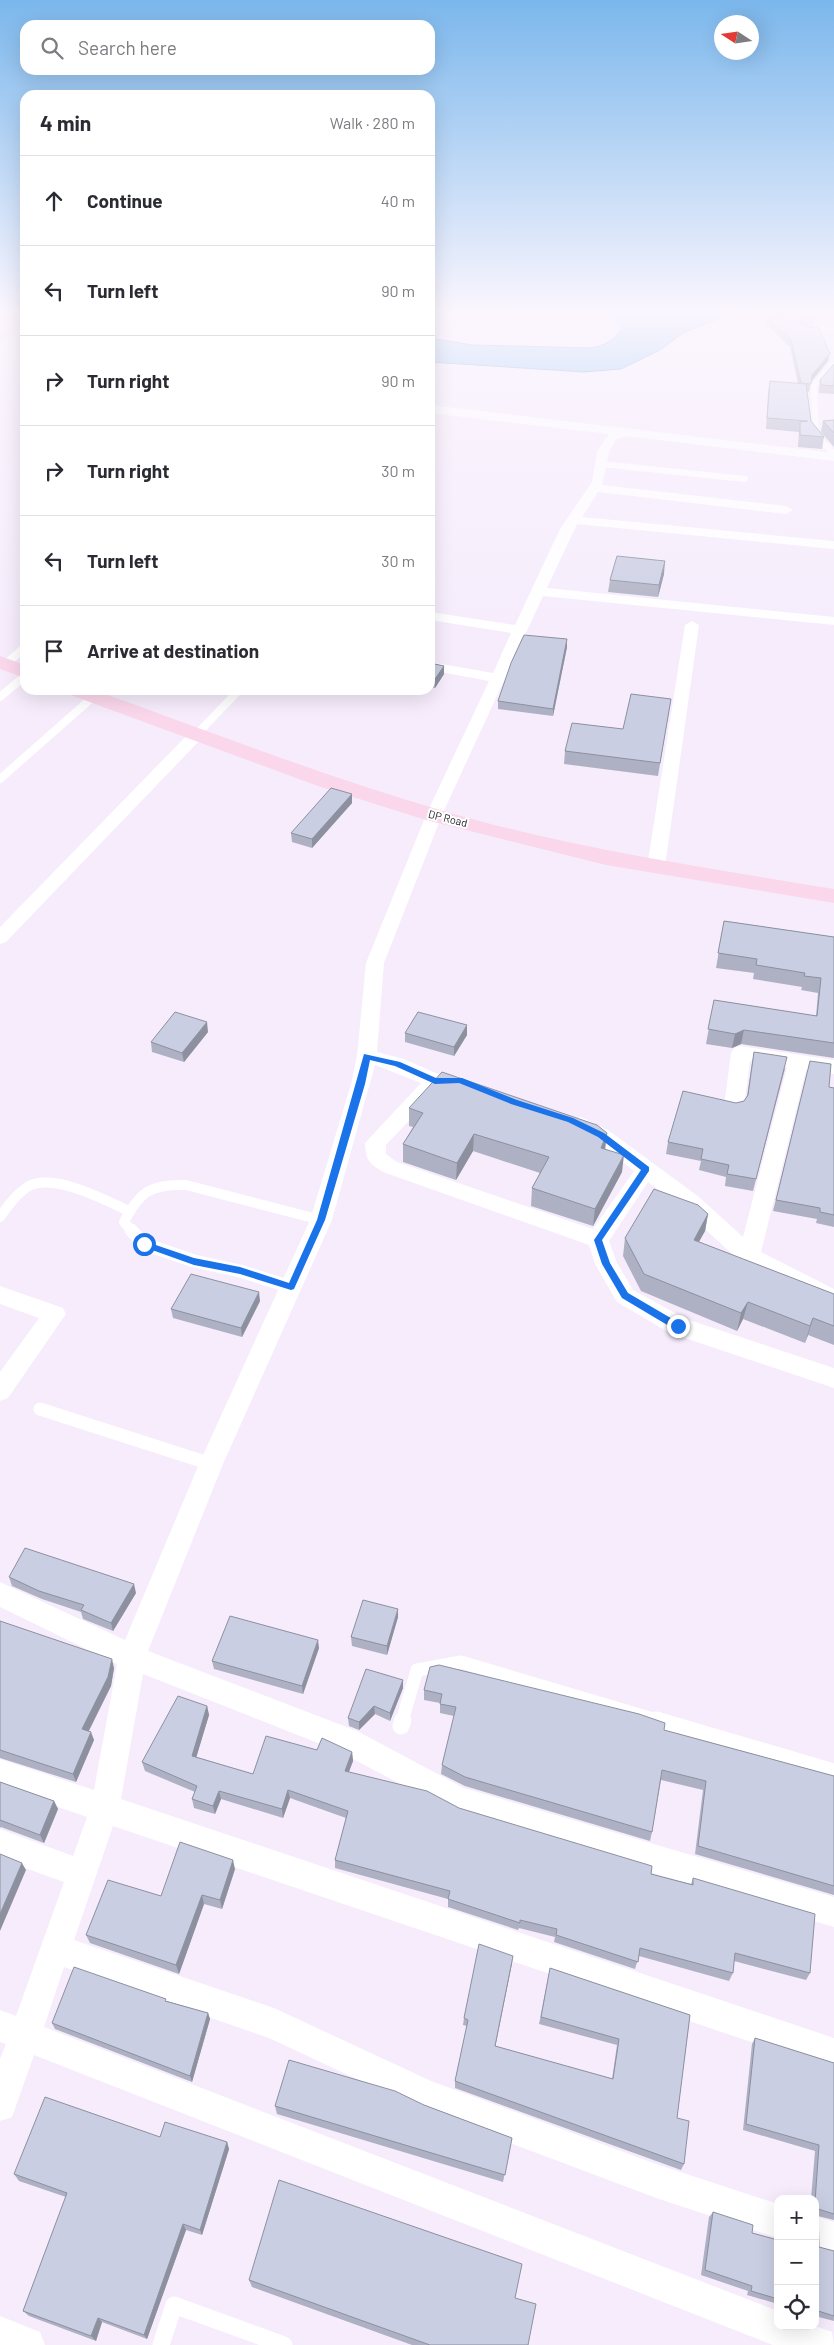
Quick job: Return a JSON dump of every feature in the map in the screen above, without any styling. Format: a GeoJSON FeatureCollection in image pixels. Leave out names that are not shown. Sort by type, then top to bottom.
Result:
{"type":"FeatureCollection","features":[{"type":"Feature","properties":{"kind":"street"},"geometry":{"type":"LineString","coordinates":[[513,419],[622,433],[665,434],[834,455]]}},
{"type":"Feature","properties":{"kind":"street"},"geometry":{"type":"LineString","coordinates":[[0,2105],[12,2030],[56,1949],[105,1808],[132,1657],[211,1464],[321,1220],[361,1084],[366,1056],[376,963],[434,815],[538,591],[573,520],[598,482],[603,452],[611,437],[622,433]]}},
{"type":"Feature","properties":{"kind":"street"},"geometry":{"type":"LineString","coordinates":[[594,488],[786,510]]}},
{"type":"Feature","properties":{"kind":"street"},"geometry":{"type":"LineString","coordinates":[[573,520],[834,545]]}},
{"type":"Feature","properties":{"kind":"street"},"geometry":{"type":"LineString","coordinates":[[538,591],[834,621]]}},
{"type":"Feature","properties":{"kind":"street"},"geometry":{"type":"LineString","coordinates":[[435,617],[520,630]]}},
{"type":"Feature","properties":{"kind":"street"},"geometry":{"type":"LineString","coordinates":[[645,866],[692,625]]}},
{"type":"Feature","properties":{"kind":"street"},"geometry":{"type":"LineString","coordinates":[[3,663],[20,670]]}},
{"type":"Feature","properties":{"kind":"street"},"geometry":{"type":"LineString","coordinates":[[435,667],[498,678]]}},
{"type":"Feature","properties":{"kind":"street","name":"DP Road"},"geometry":{"type":"LineString","coordinates":[[90,695],[334,784],[434,815],[645,866],[834,896]]}},
{"type":"Feature","properties":{"kind":"street"},"geometry":{"type":"LineString","coordinates":[[0,938],[197,734]]}},
{"type":"Feature","properties":{"kind":"street"},"geometry":{"type":"LineString","coordinates":[[734,1106],[741,1053],[834,1067]]}},
{"type":"Feature","properties":{"kind":"street"},"geometry":{"type":"LineString","coordinates":[[366,1056],[398,1064],[435,1081],[459,1080],[468,1084]]}},
{"type":"Feature","properties":{"kind":"street"},"geometry":{"type":"LineString","coordinates":[[749,1256],[798,1061]]}},
{"type":"Feature","properties":{"kind":"street"},"geometry":{"type":"LineString","coordinates":[[435,1081],[375,1143],[376,1157],[390,1167],[495,1202],[598,1240]]}},
{"type":"Feature","properties":{"kind":"street"},"geometry":{"type":"LineString","coordinates":[[561,1117],[601,1135],[691,1203],[749,1256],[834,1299]]}},
{"type":"Feature","properties":{"kind":"street"},"geometry":{"type":"LineString","coordinates":[[598,1240],[646,1169]]}},
{"type":"Feature","properties":{"kind":"street"},"geometry":{"type":"LineString","coordinates":[[598,1240],[606,1264],[625,1296],[678,1326],[834,1378]]}},
{"type":"Feature","properties":{"kind":"street"},"geometry":{"type":"LineString","coordinates":[[0,1294],[55,1314],[0,1391]]}},
{"type":"Feature","properties":{"kind":"street"},"geometry":{"type":"LineString","coordinates":[[0,1594],[132,1657],[347,1741],[459,1801],[834,1912]]}},
{"type":"Feature","properties":{"kind":"street"},"geometry":{"type":"LineString","coordinates":[[0,1772],[834,2054]]}},
{"type":"Feature","properties":{"kind":"street"},"geometry":{"type":"LineString","coordinates":[[0,1844],[82,1874]]}},
{"type":"Feature","properties":{"kind":"street"},"geometry":{"type":"LineString","coordinates":[[56,1949],[274,2024],[425,2095],[659,2182],[774,2220]]}},
{"type":"Feature","properties":{"kind":"street"},"geometry":{"type":"LineString","coordinates":[[12,2030],[819,2345]]}},
{"type":"Feature","properties":{"kind":"street"},"geometry":{"type":"LineString","coordinates":[[819,2234],[834,2240]]}},
{"type":"Feature","properties":{"kind":"street"},"geometry":{"type":"LineString","coordinates":[[0,2334],[28,2345]]}},
{"type":"Feature","properties":{"kind":"lane"},"geometry":{"type":"LineString","coordinates":[[815,419],[816,435],[834,455]]}},
{"type":"Feature","properties":{"kind":"lane"},"geometry":{"type":"LineString","coordinates":[[601,464],[745,479]]}},
{"type":"Feature","properties":{"kind":"lane"},"geometry":{"type":"LineString","coordinates":[[3,663],[20,651]]}},
{"type":"Feature","properties":{"kind":"lane"},"geometry":{"type":"LineString","coordinates":[[0,697],[20,680]]}},
{"type":"Feature","properties":{"kind":"lane"},"geometry":{"type":"LineString","coordinates":[[0,779],[82,695]]}},
{"type":"Feature","properties":{"kind":"lane"},"geometry":{"type":"LineString","coordinates":[[197,734],[234,695]]}},
{"type":"Feature","properties":{"kind":"lane"},"geometry":{"type":"LineString","coordinates":[[0,1217],[16,1196],[38,1183],[64,1185],[129,1211]]}},
{"type":"Feature","properties":{"kind":"lane"},"geometry":{"type":"LineString","coordinates":[[291,1287],[240,1271],[194,1261],[144,1244],[124,1222],[129,1211],[144,1190],[163,1184],[186,1185],[321,1220]]}},
{"type":"Feature","properties":{"kind":"lane"},"geometry":{"type":"LineString","coordinates":[[40,1409],[211,1464]]}},
{"type":"Feature","properties":{"kind":"lane"},"geometry":{"type":"LineString","coordinates":[[400,1726],[418,1670],[461,1662],[834,1772]]}},
{"type":"Feature","properties":{"kind":"lane"},"geometry":{"type":"LineString","coordinates":[[161,2345],[174,2305],[284,2345]]}},
{"type":"Feature","properties":{"kind":"building"},"geometry":{"type":"Polygon","coordinates":[[[787,419],[811,419],[824,437],[800,435],[800,422],[808,421],[787,419]]]}},
{"type":"Feature","properties":{"kind":"building"},"geometry":{"type":"Polygon","coordinates":[[[834,420],[834,433],[823,421],[834,420]]]}},
{"type":"Feature","properties":{"kind":"building"},"geometry":{"type":"Polygon","coordinates":[[[617,556],[665,561],[659,585],[610,580],[617,556]]]}},
{"type":"Feature","properties":{"kind":"building"},"geometry":{"type":"Polygon","coordinates":[[[524,635],[567,639],[553,709],[498,701],[511,663],[524,635]]]}},
{"type":"Feature","properties":{"kind":"building"},"geometry":{"type":"Polygon","coordinates":[[[435,664],[444,666],[435,679],[435,664]]]}},
{"type":"Feature","properties":{"kind":"building"},"geometry":{"type":"Polygon","coordinates":[[[631,694],[671,699],[660,763],[565,751],[572,723],[623,729],[631,694]]]}},
{"type":"Feature","properties":{"kind":"building"},"geometry":{"type":"Polygon","coordinates":[[[331,788],[352,794],[312,839],[291,833],[331,788]]]}},
{"type":"Feature","properties":{"kind":"building"},"geometry":{"type":"Polygon","coordinates":[[[724,921],[834,937],[834,1043],[744,1030],[735,1034],[708,1029],[714,1000],[817,1016],[821,978],[804,976],[805,973],[756,965],[757,959],[718,953],[724,921]]]}},
{"type":"Feature","properties":{"kind":"building"},"geometry":{"type":"Polygon","coordinates":[[[175,1012],[207,1022],[182,1053],[151,1042],[175,1012]]]}},
{"type":"Feature","properties":{"kind":"building"},"geometry":{"type":"Polygon","coordinates":[[[418,1012],[467,1025],[454,1047],[405,1033],[418,1012]]]}},
{"type":"Feature","properties":{"kind":"building"},"geometry":{"type":"Polygon","coordinates":[[[754,1052],[787,1057],[756,1179],[727,1174],[729,1165],[701,1159],[703,1149],[668,1142],[683,1091],[736,1103],[744,1101],[748,1095],[754,1052]]]}},
{"type":"Feature","properties":{"kind":"building"},"geometry":{"type":"Polygon","coordinates":[[[810,1061],[831,1064],[829,1087],[834,1088],[834,1215],[820,1212],[820,1208],[776,1200],[810,1061]]]}},
{"type":"Feature","properties":{"kind":"building"},"geometry":{"type":"Polygon","coordinates":[[[442,1072],[597,1125],[607,1133],[601,1148],[624,1155],[595,1209],[532,1188],[549,1157],[474,1134],[457,1163],[403,1144],[423,1113],[409,1108],[442,1072]]]}},
{"type":"Feature","properties":{"kind":"building"},"geometry":{"type":"Polygon","coordinates":[[[654,1189],[698,1205],[708,1214],[694,1240],[834,1294],[834,1326],[813,1318],[810,1326],[748,1302],[741,1313],[644,1274],[625,1238],[654,1189]]]}},
{"type":"Feature","properties":{"kind":"building"},"geometry":{"type":"Polygon","coordinates":[[[191,1274],[259,1292],[241,1328],[171,1309],[191,1274]]]}},
{"type":"Feature","properties":{"kind":"building"},"geometry":{"type":"Polygon","coordinates":[[[25,1548],[134,1584],[111,1623],[81,1610],[84,1605],[39,1591],[9,1577],[25,1548]]]}},
{"type":"Feature","properties":{"kind":"building"},"geometry":{"type":"Polygon","coordinates":[[[363,1600],[398,1609],[387,1646],[351,1637],[363,1600]]]}},
{"type":"Feature","properties":{"kind":"building"},"geometry":{"type":"Polygon","coordinates":[[[230,1616],[318,1640],[302,1686],[212,1661],[230,1616]]]}},
{"type":"Feature","properties":{"kind":"building"},"geometry":{"type":"Polygon","coordinates":[[[0,1621],[112,1659],[108,1677],[82,1729],[91,1732],[73,1774],[0,1750],[0,1621]]]}},
{"type":"Feature","properties":{"kind":"building"},"geometry":{"type":"Polygon","coordinates":[[[439,1665],[639,1714],[665,1723],[664,1730],[834,1776],[834,1886],[698,1846],[706,1781],[662,1770],[652,1832],[465,1777],[442,1765],[456,1707],[440,1704],[442,1694],[424,1690],[430,1667],[439,1665]]]}},
{"type":"Feature","properties":{"kind":"building"},"geometry":{"type":"Polygon","coordinates":[[[366,1669],[403,1680],[390,1713],[374,1706],[359,1722],[348,1718],[366,1669]]]}},
{"type":"Feature","properties":{"kind":"building"},"geometry":{"type":"Polygon","coordinates":[[[178,1696],[207,1706],[192,1756],[253,1774],[266,1736],[317,1750],[322,1738],[352,1752],[345,1771],[427,1791],[459,1808],[652,1866],[651,1874],[693,1885],[693,1878],[815,1914],[810,1973],[735,1953],[733,1973],[640,1948],[638,1962],[556,1935],[557,1929],[520,1920],[520,1923],[448,1899],[450,1891],[335,1860],[348,1811],[288,1790],[282,1809],[219,1791],[213,1806],[192,1799],[197,1786],[142,1762],[178,1696]]]}},
{"type":"Feature","properties":{"kind":"building"},"geometry":{"type":"Polygon","coordinates":[[[0,1782],[54,1801],[40,1835],[0,1820],[0,1782]]]}},
{"type":"Feature","properties":{"kind":"building"},"geometry":{"type":"Polygon","coordinates":[[[180,1842],[233,1860],[220,1900],[202,1895],[176,1965],[86,1935],[108,1880],[161,1896],[180,1842]]]}},
{"type":"Feature","properties":{"kind":"building"},"geometry":{"type":"Polygon","coordinates":[[[0,1854],[22,1863],[0,1914],[0,1854]]]}},
{"type":"Feature","properties":{"kind":"building"},"geometry":{"type":"Polygon","coordinates":[[[479,1944],[513,1956],[495,2046],[613,2079],[619,2039],[541,2017],[550,1968],[690,2015],[677,2118],[689,2121],[684,2164],[455,2081],[468,2020],[464,2018],[479,1944]]]}},
{"type":"Feature","properties":{"kind":"building"},"geometry":{"type":"Polygon","coordinates":[[[74,1967],[166,1999],[165,2001],[208,2013],[190,2076],[52,2023],[74,1967]]]}},
{"type":"Feature","properties":{"kind":"building"},"geometry":{"type":"Polygon","coordinates":[[[755,2038],[834,2063],[834,2214],[819,2209],[819,2195],[815,2195],[819,2145],[746,2124],[755,2038]]]}},
{"type":"Feature","properties":{"kind":"building"},"geometry":{"type":"Polygon","coordinates":[[[289,2060],[395,2091],[424,2105],[512,2138],[505,2175],[275,2106],[289,2060]]]}},
{"type":"Feature","properties":{"kind":"building"},"geometry":{"type":"Polygon","coordinates":[[[45,2097],[160,2137],[165,2122],[227,2142],[200,2230],[183,2224],[144,2335],[98,2318],[91,2336],[23,2311],[67,2193],[14,2174],[45,2097]]]}},
{"type":"Feature","properties":{"kind":"building"},"geometry":{"type":"Polygon","coordinates":[[[279,2180],[522,2264],[515,2298],[536,2304],[528,2345],[430,2345],[249,2280],[279,2180]]]}},
{"type":"Feature","properties":{"kind":"building"},"geometry":{"type":"Polygon","coordinates":[[[713,2212],[753,2225],[752,2233],[774,2239],[774,2298],[751,2291],[752,2286],[705,2270],[713,2212]]]}},
{"type":"Feature","properties":{"kind":"building"},"geometry":{"type":"Polygon","coordinates":[[[819,2247],[834,2251],[834,2316],[819,2311],[819,2247]]]}},
{"type":"Feature","properties":{"kind":"route"},"geometry":{"type":"LineString","coordinates":[[144,1244],[194,1261],[240,1271],[291,1287],[321,1220],[361,1084],[366,1056],[398,1064],[435,1081],[459,1080],[514,1102],[571,1120],[601,1135],[646,1169],[598,1240],[606,1264],[625,1296],[678,1326]]}}]}
